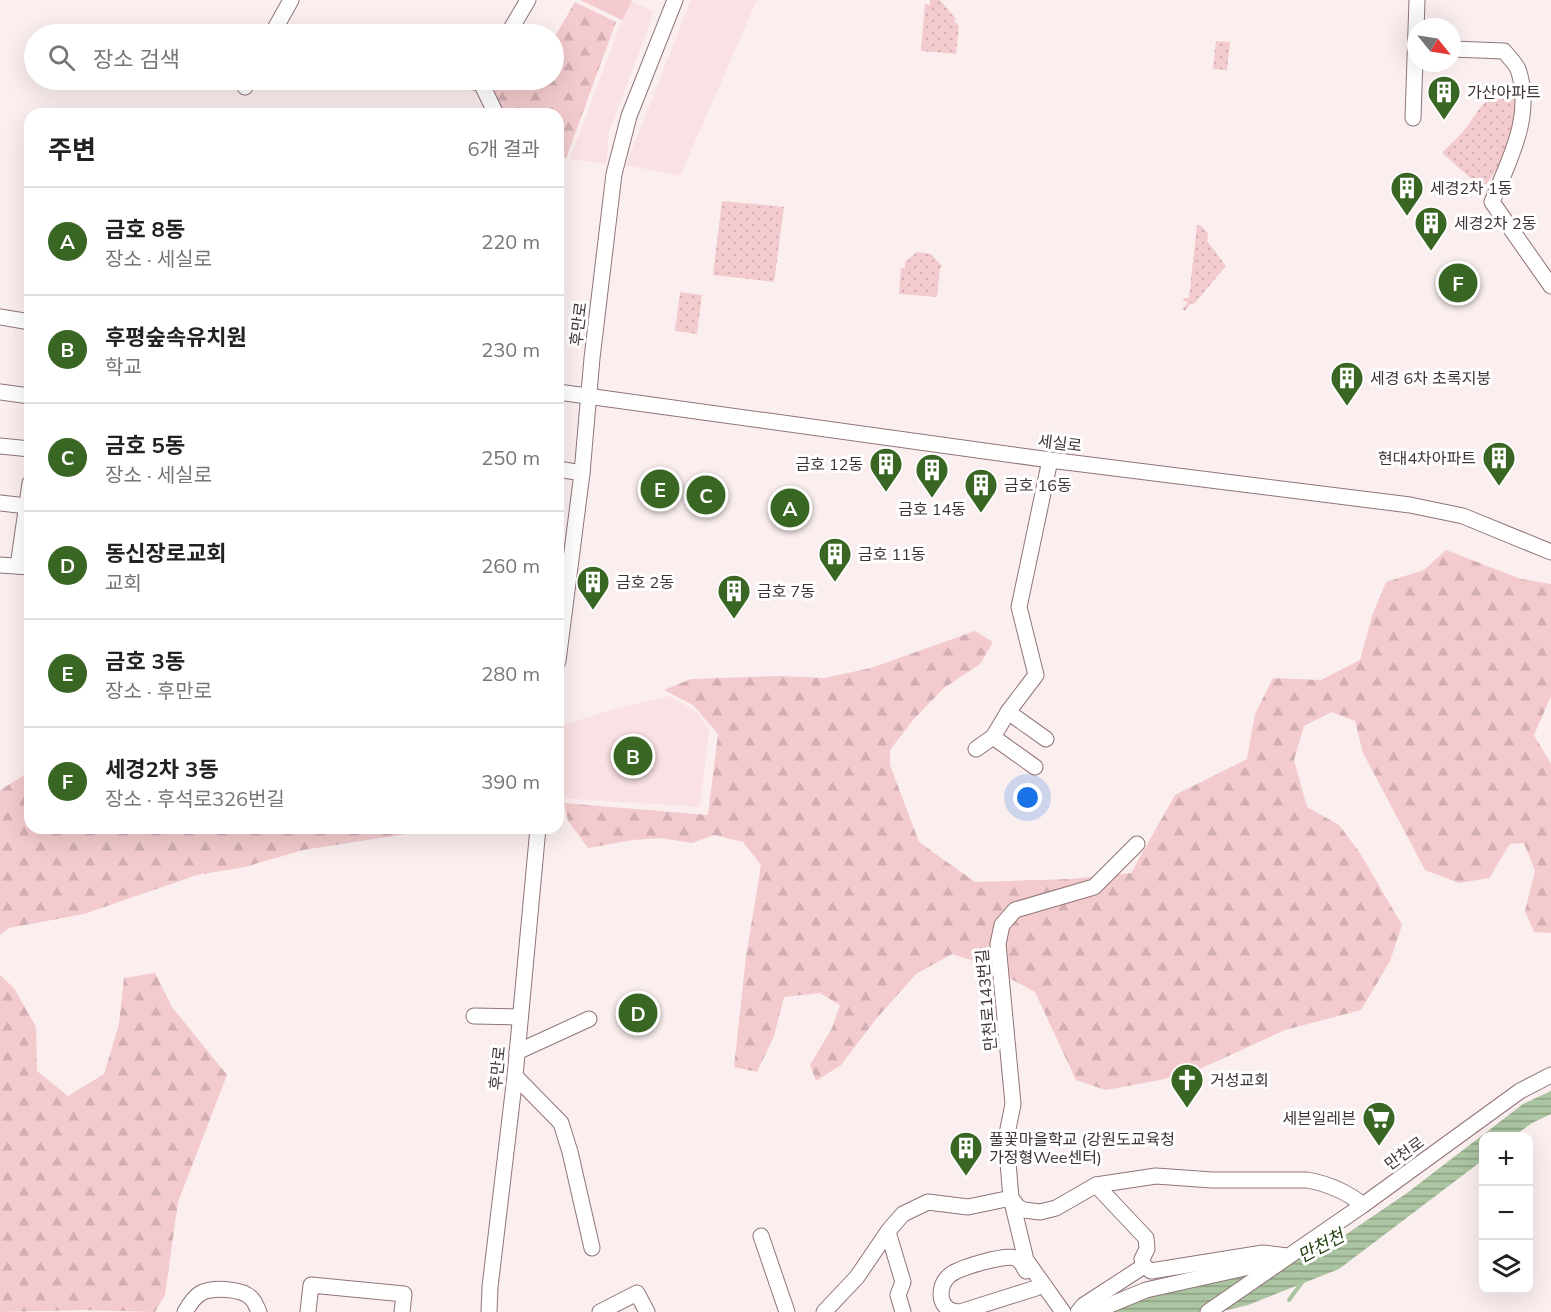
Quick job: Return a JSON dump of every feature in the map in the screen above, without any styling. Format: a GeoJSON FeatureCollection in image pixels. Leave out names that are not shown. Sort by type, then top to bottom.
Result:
{"type":"FeatureCollection","features":[{"type":"Feature","properties":{"kind":"street"},"geometry":{"type":"LineString","coordinates":[[278,24],[291,0]]}},
{"type":"Feature","properties":{"kind":"street"},"geometry":{"type":"LineString","coordinates":[[514,24],[528,0]]}},
{"type":"Feature","properties":{"kind":"street","name":"후만로"},"geometry":{"type":"LineString","coordinates":[[564,603],[582,472],[614,174],[629,116],[675,0]]}},
{"type":"Feature","properties":{"kind":"street"},"geometry":{"type":"LineString","coordinates":[[1416,0],[1416,18]]}},
{"type":"Feature","properties":{"kind":"street"},"geometry":{"type":"LineString","coordinates":[[1461,49],[1504,51],[1517,68],[1524,103],[1518,138],[1491,202],[1551,286]]}},
{"type":"Feature","properties":{"kind":"street"},"geometry":{"type":"LineString","coordinates":[[1413,118],[1415,72]]}},
{"type":"Feature","properties":{"kind":"street"},"geometry":{"type":"LineString","coordinates":[[486,90],[493,108]]}},
{"type":"Feature","properties":{"kind":"street"},"geometry":{"type":"LineString","coordinates":[[0,317],[24,321]]}},
{"type":"Feature","properties":{"kind":"street"},"geometry":{"type":"LineString","coordinates":[[0,392],[24,395]]}},
{"type":"Feature","properties":{"kind":"street","name":"세실로"},"geometry":{"type":"LineString","coordinates":[[564,393],[1050,460],[1410,505],[1463,516],[1551,552]]}},
{"type":"Feature","properties":{"kind":"street"},"geometry":{"type":"LineString","coordinates":[[0,446],[24,448]]}},
{"type":"Feature","properties":{"kind":"street"},"geometry":{"type":"LineString","coordinates":[[976,749],[993,737],[1008,712],[1036,675],[1019,607],[1050,460]]}},
{"type":"Feature","properties":{"kind":"street"},"geometry":{"type":"LineString","coordinates":[[564,470],[582,472]]}},
{"type":"Feature","properties":{"kind":"street"},"geometry":{"type":"LineString","coordinates":[[0,503],[24,506]]}},
{"type":"Feature","properties":{"kind":"street"},"geometry":{"type":"LineString","coordinates":[[0,565],[24,567]]}},
{"type":"Feature","properties":{"kind":"street"},"geometry":{"type":"LineString","coordinates":[[1008,712],[1046,739]]}},
{"type":"Feature","properties":{"kind":"street"},"geometry":{"type":"LineString","coordinates":[[993,737],[1035,767]]}},
{"type":"Feature","properties":{"kind":"street","name":"후만로"},"geometry":{"type":"LineString","coordinates":[[489,1312],[515,1076],[537,834]]}},
{"type":"Feature","properties":{"kind":"street","name":"만천로143번길"},"geometry":{"type":"LineString","coordinates":[[1063,1312],[1026,1260],[1011,1198],[1005,1139],[1013,1104],[998,944],[1002,925],[1016,910],[1094,886],[1137,844]]}},
{"type":"Feature","properties":{"kind":"street"},"geometry":{"type":"LineString","coordinates":[[474,1016],[520,1017]]}},
{"type":"Feature","properties":{"kind":"street"},"geometry":{"type":"LineString","coordinates":[[517,1052],[589,1019]]}},
{"type":"Feature","properties":{"kind":"street","name":"만천로"},"geometry":{"type":"LineString","coordinates":[[1208,1312],[1363,1205],[1520,1091],[1551,1075]]}},
{"type":"Feature","properties":{"kind":"street"},"geometry":{"type":"LineString","coordinates":[[515,1076],[561,1123],[592,1248]]}},
{"type":"Feature","properties":{"kind":"street"},"geometry":{"type":"LineString","coordinates":[[824,1312],[857,1277],[903,1214],[928,1202],[968,1207],[1011,1198],[1018,1207],[1024,1210],[1048,1211],[1096,1185],[1156,1176],[1212,1180],[1307,1180],[1348,1193],[1363,1205]]}},
{"type":"Feature","properties":{"kind":"street"},"geometry":{"type":"LineString","coordinates":[[1096,1185],[1146,1238],[1144,1266],[1151,1271],[1263,1253],[1282,1260]]}},
{"type":"Feature","properties":{"kind":"street"},"geometry":{"type":"LineString","coordinates":[[888,1232],[903,1282],[898,1295],[903,1312]]}},
{"type":"Feature","properties":{"kind":"street"},"geometry":{"type":"LineString","coordinates":[[761,1236],[787,1312]]}},
{"type":"Feature","properties":{"kind":"street"},"geometry":{"type":"LineString","coordinates":[[1036,1288],[960,1312],[945,1308],[942,1303],[944,1282],[948,1276],[959,1270],[1004,1257],[1018,1259],[1052,1312]]}},
{"type":"Feature","properties":{"kind":"street"},"geometry":{"type":"LineString","coordinates":[[1093,1312],[1146,1290],[1282,1260]]}},
{"type":"Feature","properties":{"kind":"street"},"geometry":{"type":"LineString","coordinates":[[1078,1312],[1084,1305],[1144,1266]]}},
{"type":"Feature","properties":{"kind":"street"},"geometry":{"type":"LineString","coordinates":[[308,1312],[311,1285],[404,1294],[402,1312]]}},
{"type":"Feature","properties":{"kind":"street"},"geometry":{"type":"LineString","coordinates":[[185,1312],[202,1292],[232,1290],[252,1299],[259,1312]]}},
{"type":"Feature","properties":{"kind":"street"},"geometry":{"type":"LineString","coordinates":[[600,1312],[637,1293],[647,1312]]}},
{"type":"Feature","properties":{"kind":"shaded area"},"geometry":{"type":"Polygon","coordinates":[[[691,0],[757,0],[680,176],[626,165],[691,0]]]}},
{"type":"Feature","properties":{"kind":"shaded area"},"geometry":{"type":"Polygon","coordinates":[[[632,1],[654,12],[609,132],[606,164],[570,159],[622,20],[632,1]]]}},
{"type":"Feature","properties":{"kind":"shaded area"},"geometry":{"type":"Polygon","coordinates":[[[669,696],[697,712],[709,730],[700,807],[564,798],[564,725],[614,709],[669,696]]]}},
{"type":"Feature","properties":{"kind":"shaded area"},"geometry":{"type":"Polygon","coordinates":[[[1551,1091],[1551,1114],[1520,1132],[1487,1132],[1523,1104],[1551,1091]]]}},
{"type":"Feature","properties":{"kind":"shaded area"},"geometry":{"type":"Polygon","coordinates":[[[1479,1138],[1479,1163],[1339,1269],[1248,1305],[1219,1312],[1109,1312],[1149,1294],[1242,1276],[1332,1244],[1407,1193],[1479,1138]]]}},
{"type":"Feature","properties":{"kind":"green space"},"geometry":{"type":"Polygon","coordinates":[[[580,0],[630,0],[632,1],[622,20],[580,0]]]}},
{"type":"Feature","properties":{"kind":"green space"},"geometry":{"type":"Polygon","coordinates":[[[930,0],[940,0],[956,19],[954,21],[959,26],[956,54],[921,51],[925,4],[930,5],[930,0]]]}},
{"type":"Feature","properties":{"kind":"green space"},"geometry":{"type":"Polygon","coordinates":[[[575,2],[616,22],[566,158],[564,158],[564,108],[498,108],[491,90],[564,90],[564,24],[562,24],[575,2]]]}},
{"type":"Feature","properties":{"kind":"green space"},"geometry":{"type":"Polygon","coordinates":[[[1216,41],[1230,42],[1227,70],[1213,69],[1216,41]]]}},
{"type":"Feature","properties":{"kind":"green space"},"geometry":{"type":"Polygon","coordinates":[[[1514,87],[1516,115],[1514,128],[1499,166],[1483,189],[1442,153],[1462,133],[1488,99],[1503,90],[1514,87]]]}},
{"type":"Feature","properties":{"kind":"green space"},"geometry":{"type":"Polygon","coordinates":[[[722,201],[784,207],[774,282],[713,275],[722,201]]]}},
{"type":"Feature","properties":{"kind":"green space"},"geometry":{"type":"Polygon","coordinates":[[[1197,225],[1208,233],[1207,241],[1226,266],[1194,304],[1191,303],[1185,311],[1182,309],[1188,302],[1183,301],[1184,298],[1189,298],[1197,225]]]}},
{"type":"Feature","properties":{"kind":"green space"},"geometry":{"type":"Polygon","coordinates":[[[917,252],[931,254],[942,266],[937,297],[899,294],[901,268],[905,268],[905,262],[917,252]]]}},
{"type":"Feature","properties":{"kind":"green space"},"geometry":{"type":"Polygon","coordinates":[[[680,292],[702,295],[697,334],[675,331],[680,292]]]}},
{"type":"Feature","properties":{"kind":"green space"},"geometry":{"type":"Polygon","coordinates":[[[1446,550],[1521,579],[1551,584],[1551,696],[1534,735],[1551,764],[1551,933],[1534,932],[1525,911],[1535,871],[1524,843],[1510,844],[1489,878],[1459,883],[1425,870],[1363,753],[1355,721],[1332,712],[1304,726],[1294,760],[1307,807],[1339,825],[1360,853],[1402,925],[1390,961],[1361,1010],[1285,1030],[1202,1068],[1160,1080],[1106,1090],[1076,1080],[1035,992],[981,963],[952,954],[916,974],[876,1019],[841,1065],[816,1081],[810,1065],[832,1028],[840,1005],[820,993],[784,997],[774,1036],[757,1072],[734,1067],[746,957],[761,865],[743,842],[714,835],[692,843],[660,838],[588,848],[568,821],[564,803],[708,815],[718,734],[693,705],[664,690],[691,679],[780,676],[824,678],[871,668],[975,631],[993,642],[980,664],[944,688],[913,720],[890,750],[890,765],[919,842],[975,882],[1070,879],[1131,873],[1175,795],[1247,759],[1255,714],[1273,678],[1321,680],[1360,660],[1372,616],[1386,582],[1424,570],[1446,550]]]}},
{"type":"Feature","properties":{"kind":"green space"},"geometry":{"type":"Polygon","coordinates":[[[24,775],[24,834],[406,834],[303,850],[245,867],[197,875],[84,914],[9,928],[0,935],[0,790],[24,775]]]}},
{"type":"Feature","properties":{"kind":"green space"},"geometry":{"type":"Polygon","coordinates":[[[155,973],[172,1007],[227,1075],[178,1202],[165,1295],[155,1312],[84,1310],[0,1312],[0,975],[14,988],[36,1027],[37,1071],[68,1096],[104,1074],[119,1024],[124,978],[155,973]]]}},
{"type":"Feature","properties":{"kind":"waterway"},"geometry":{"type":"LineString","coordinates":[[1289,1300],[1303,1281]]}},
{"type":"Feature","properties":{"kind":"place","name":"가산아파트"},"geometry":{"type":"Point","coordinates":[1444,121]}},
{"type":"Feature","properties":{"kind":"place","name":"세경2차 1동"},"geometry":{"type":"Point","coordinates":[1407,217]}},
{"type":"Feature","properties":{"kind":"place","name":"세경2차 2동"},"geometry":{"type":"Point","coordinates":[1431,252]}},
{"type":"Feature","properties":{"kind":"place","name":"세경2차 3동"},"geometry":{"type":"Point","coordinates":[1458,283]}},
{"type":"Feature","properties":{"kind":"place","name":"세경 6차 초록지붕"},"geometry":{"type":"Point","coordinates":[1347,407]}},
{"type":"Feature","properties":{"kind":"place","name":"현대4차아파트"},"geometry":{"type":"Point","coordinates":[1499,487]}},
{"type":"Feature","properties":{"kind":"place","name":"금호 3동"},"geometry":{"type":"Point","coordinates":[660,489]}},
{"type":"Feature","properties":{"kind":"place","name":"금호 12동"},"geometry":{"type":"Point","coordinates":[886,493]}},
{"type":"Feature","properties":{"kind":"place","name":"금호 5동"},"geometry":{"type":"Point","coordinates":[706,495]}},
{"type":"Feature","properties":{"kind":"place","name":"금호 14동"},"geometry":{"type":"Point","coordinates":[932,499]}},
{"type":"Feature","properties":{"kind":"place","name":"금호 8동"},"geometry":{"type":"Point","coordinates":[790,508]}},
{"type":"Feature","properties":{"kind":"place","name":"금호 16동"},"geometry":{"type":"Point","coordinates":[981,514]}},
{"type":"Feature","properties":{"kind":"place","name":"금호 11동"},"geometry":{"type":"Point","coordinates":[835,583]}},
{"type":"Feature","properties":{"kind":"place","name":"금호 2동"},"geometry":{"type":"Point","coordinates":[593,611]}},
{"type":"Feature","properties":{"kind":"place","name":"금호 7동"},"geometry":{"type":"Point","coordinates":[734,620]}},
{"type":"Feature","properties":{"kind":"place","name":"후평숲속유치원"},"geometry":{"type":"Point","coordinates":[633,756]}},
{"type":"Feature","properties":{"kind":"place","name":"동신장로교회"},"geometry":{"type":"Point","coordinates":[638,1013]}},
{"type":"Feature","properties":{"kind":"place","name":"거성교회"},"geometry":{"type":"Point","coordinates":[1187,1109]}},
{"type":"Feature","properties":{"kind":"place","name":"세븐일레븐"},"geometry":{"type":"Point","coordinates":[1379,1147]}},
{"type":"Feature","properties":{"kind":"place","name":"풀꽃마을학교 (강원도교육청 가정형Wee센터)"},"geometry":{"type":"Point","coordinates":[966,1177]}},
{"type":"Feature","properties":{"kind":"water label","name":"만천천"},"geometry":{"type":"Point","coordinates":[1321,1246]}}]}
